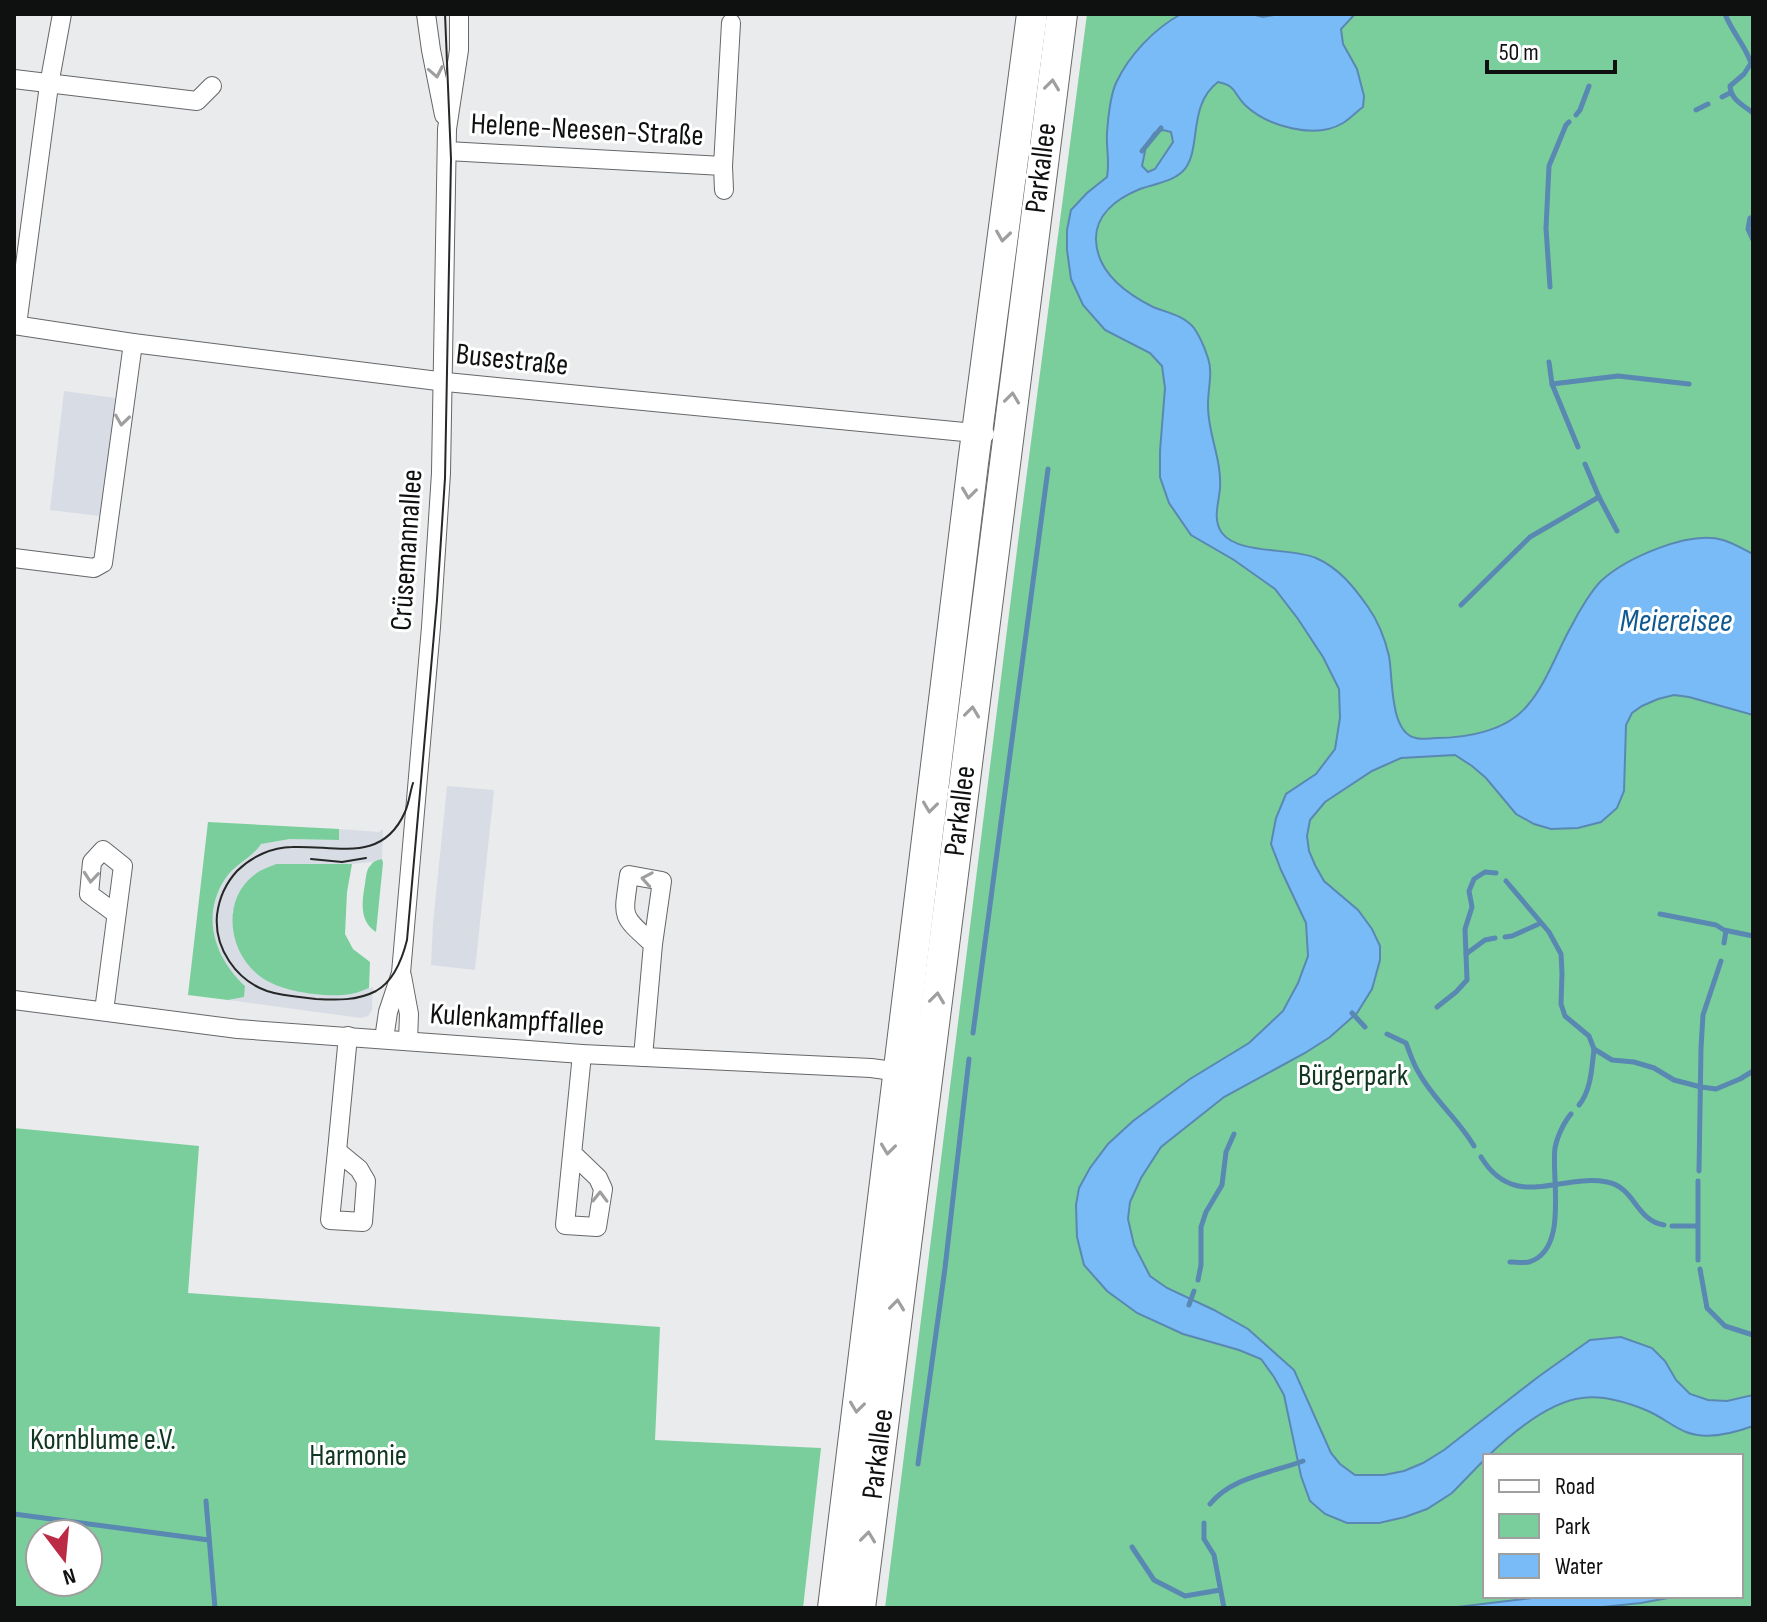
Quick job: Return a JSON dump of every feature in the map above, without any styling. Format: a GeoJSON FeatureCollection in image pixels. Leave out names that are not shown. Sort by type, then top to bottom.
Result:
{"type":"FeatureCollection","features":[{"type":"Feature","properties":{"kind":"main road","name":"Parkallee"},"geometry":{"type":"LineString","coordinates":[[833,1608],[912,1073],[992,434],[1032,14]]}},
{"type":"Feature","properties":{"kind":"main road","name":"Parkallee"},"geometry":{"type":"LineString","coordinates":[[992,434],[1062,14]]}},
{"type":"Feature","properties":{"kind":"main road","name":"Parkallee"},"geometry":{"type":"LineString","coordinates":[[860,1608],[912,1073]]}},
{"type":"Feature","properties":{"kind":"street"},"geometry":{"type":"LineString","coordinates":[[15,325],[62,14]]}},
{"type":"Feature","properties":{"kind":"street","name":"Crüsemannallee"},"geometry":{"type":"LineString","coordinates":[[426,14],[447,129]]}},
{"type":"Feature","properties":{"kind":"street","name":"Crüsemannallee"},"geometry":{"type":"LineString","coordinates":[[384,1039],[388,1012],[401,973],[431,627],[441,473],[447,129],[459,50],[459,14]]}},
{"type":"Feature","properties":{"kind":"street","name":"Helene-Neesen-Straße"},"geometry":{"type":"LineString","coordinates":[[724,190],[731,23]]}},
{"type":"Feature","properties":{"kind":"street"},"geometry":{"type":"LineString","coordinates":[[14,79],[197,101],[212,86]]}},
{"type":"Feature","properties":{"kind":"street","name":"Helene-Neesen-Straße"},"geometry":{"type":"LineString","coordinates":[[447,151],[723,166]]}},
{"type":"Feature","properties":{"kind":"street","name":"Busestraße"},"geometry":{"type":"LineString","coordinates":[[15,325],[133,343],[442,381],[992,434]]}},
{"type":"Feature","properties":{"kind":"street"},"geometry":{"type":"LineString","coordinates":[[14,558],[94,568],[103,563],[133,343]]}},
{"type":"Feature","properties":{"kind":"street"},"geometry":{"type":"LineString","coordinates":[[104,1011],[115,913]]}},
{"type":"Feature","properties":{"kind":"street"},"geometry":{"type":"LineString","coordinates":[[643,1057],[653,944]]}},
{"type":"Feature","properties":{"kind":"street","name":"Crüsemannallee"},"geometry":{"type":"LineString","coordinates":[[401,973],[409,1014],[408,1041]]}},
{"type":"Feature","properties":{"kind":"street","name":"Kulenkampffallee"},"geometry":{"type":"LineString","coordinates":[[14,1000],[238,1029],[582,1054],[912,1073]]}},
{"type":"Feature","properties":{"kind":"street"},"geometry":{"type":"LineString","coordinates":[[337,1151],[348,1036]]}},
{"type":"Feature","properties":{"kind":"street"},"geometry":{"type":"LineString","coordinates":[[573,1154],[582,1054]]}},
{"type":"Feature","properties":{"kind":"shaded area"},"geometry":{"type":"Polygon","coordinates":[[[64,391],[123,399],[108,517],[50,510],[64,391]]]}},
{"type":"Feature","properties":{"kind":"shaded area"},"geometry":{"type":"Polygon","coordinates":[[[447,786],[494,790],[475,970],[431,965],[447,786]]]}},
{"type":"Feature","properties":{"kind":"shaded area"},"geometry":{"type":"Polygon","coordinates":[[[339,829],[379,832],[383,829],[382,859],[352,864],[276,864],[255,874],[241,889],[232,913],[350,994],[373,987],[372,1010],[368,1016],[361,1018],[228,1000],[244,997],[245,986],[227,967],[212,931],[216,897],[226,877],[261,844],[290,839],[339,840],[339,829]]]}},
{"type":"Feature","properties":{"kind":"green space","name":"Bürgerpark"},"geometry":{"type":"Polygon","coordinates":[[[1087,14],[1753,14],[1753,1608],[885,1608],[1087,14]]]}},
{"type":"Feature","properties":{"kind":"green space"},"geometry":{"type":"Polygon","coordinates":[[[208,822],[339,829],[339,840],[290,839],[261,844],[225,879],[214,907],[214,936],[225,962],[245,986],[244,997],[228,1000],[188,995],[208,822]]]}},
{"type":"Feature","properties":{"kind":"green space"},"geometry":{"type":"Polygon","coordinates":[[[382,859],[376,932],[364,916],[363,897],[368,869],[382,859]]]}},
{"type":"Feature","properties":{"kind":"green space"},"geometry":{"type":"Polygon","coordinates":[[[276,864],[352,864],[345,934],[353,949],[370,962],[369,988],[341,995],[304,993],[280,987],[261,977],[241,955],[233,927],[237,898],[254,875],[276,864]]]}},
{"type":"Feature","properties":{"kind":"green space","name":"Harmonie"},"geometry":{"type":"Polygon","coordinates":[[[14,1128],[199,1146],[188,1293],[660,1327],[655,1440],[821,1448],[803,1608],[14,1608],[14,1128]]]}},
{"type":"Feature","properties":{"kind":"water","name":"Meiereisee"},"geometry":{"type":"Polygon","coordinates":[[[1181,14],[1251,14],[1263,17],[1279,14],[1355,14],[1341,29],[1343,44],[1357,69],[1364,96],[1363,107],[1332,128],[1292,128],[1254,112],[1232,88],[1218,82],[1202,104],[1192,153],[1182,172],[1124,197],[1109,208],[1099,222],[1098,252],[1115,281],[1133,296],[1190,324],[1205,350],[1210,369],[1208,414],[1220,477],[1217,517],[1222,533],[1240,545],[1316,558],[1345,579],[1372,612],[1383,637],[1401,726],[1407,734],[1421,739],[1473,734],[1497,727],[1518,715],[1540,687],[1589,596],[1612,572],[1642,555],[1676,543],[1709,538],[1727,541],[1753,554],[1753,715],[1674,695],[1642,706],[1632,713],[1626,725],[1624,791],[1617,808],[1601,822],[1578,828],[1551,829],[1516,814],[1486,778],[1455,755],[1401,758],[1372,771],[1325,802],[1310,820],[1307,836],[1309,851],[1324,881],[1358,910],[1380,946],[1380,960],[1372,989],[1357,1013],[1330,1037],[1224,1097],[1161,1147],[1130,1202],[1128,1219],[1134,1245],[1150,1276],[1167,1288],[1248,1329],[1294,1370],[1331,1453],[1355,1475],[1384,1475],[1423,1463],[1590,1340],[1621,1337],[1652,1348],[1690,1394],[1708,1400],[1727,1401],[1753,1395],[1753,1426],[1720,1435],[1694,1434],[1648,1411],[1624,1403],[1598,1398],[1569,1401],[1544,1412],[1490,1454],[1483,1454],[1483,1461],[1452,1493],[1427,1509],[1379,1523],[1347,1523],[1325,1514],[1310,1501],[1301,1476],[1284,1395],[1261,1359],[1183,1334],[1137,1313],[1107,1291],[1084,1265],[1077,1237],[1079,1188],[1108,1144],[1133,1121],[1190,1079],[1249,1043],[1283,1011],[1298,983],[1308,956],[1306,923],[1271,844],[1276,818],[1286,794],[1316,774],[1335,749],[1340,718],[1339,689],[1323,657],[1275,589],[1191,535],[1169,503],[1160,477],[1165,388],[1162,366],[1150,353],[1105,330],[1083,305],[1071,279],[1067,230],[1071,210],[1107,177],[1107,127],[1116,83],[1135,53],[1152,35],[1181,14]],[[1163,130],[1154,133],[1146,146],[1142,166],[1148,172],[1155,169],[1173,142],[1171,132],[1163,130]]]}},
{"type":"Feature","properties":{"kind":"water"},"geometry":{"type":"Polygon","coordinates":[[[1532,1598],[1668,1598],[1593,1608],[1449,1608],[1532,1598]]]}},
{"type":"Feature","properties":{"kind":"waterway"},"geometry":{"type":"LineString","coordinates":[[1725,14],[1751,63],[1730,86],[1731,91],[1738,102],[1753,113]]}},
{"type":"Feature","properties":{"kind":"waterway"},"geometry":{"type":"LineString","coordinates":[[1576,115],[1589,86]]}},
{"type":"Feature","properties":{"kind":"waterway"},"geometry":{"type":"LineString","coordinates":[[1722,97],[1730,93]]}},
{"type":"Feature","properties":{"kind":"waterway"},"geometry":{"type":"LineString","coordinates":[[1696,110],[1708,104]]}},
{"type":"Feature","properties":{"kind":"waterway"},"geometry":{"type":"LineString","coordinates":[[1550,287],[1546,228],[1549,166],[1569,122]]}},
{"type":"Feature","properties":{"kind":"waterway"},"geometry":{"type":"LineString","coordinates":[[1142,151],[1161,128]]}},
{"type":"Feature","properties":{"kind":"waterway"},"geometry":{"type":"LineString","coordinates":[[1753,217],[1748,229],[1753,240]]}},
{"type":"Feature","properties":{"kind":"waterway"},"geometry":{"type":"LineString","coordinates":[[1549,362],[1552,384],[1578,447]]}},
{"type":"Feature","properties":{"kind":"waterway"},"geometry":{"type":"LineString","coordinates":[[1552,384],[1618,376],[1689,384]]}},
{"type":"Feature","properties":{"kind":"waterway"},"geometry":{"type":"LineString","coordinates":[[1585,464],[1617,531]]}},
{"type":"Feature","properties":{"kind":"waterway"},"geometry":{"type":"LineString","coordinates":[[973,1033],[1048,469]]}},
{"type":"Feature","properties":{"kind":"waterway"},"geometry":{"type":"LineString","coordinates":[[1461,605],[1530,537],[1599,497]]}},
{"type":"Feature","properties":{"kind":"waterway"},"geometry":{"type":"LineString","coordinates":[[1466,954],[1465,929],[1472,907],[1469,891],[1474,879],[1485,872],[1496,873]]}},
{"type":"Feature","properties":{"kind":"waterway"},"geometry":{"type":"LineString","coordinates":[[1506,881],[1549,932],[1561,954],[1561,1004],[1565,1016],[1589,1036],[1594,1049],[1612,1060],[1654,1068],[1674,1080],[1701,1087],[1716,1089],[1753,1071]]}},
{"type":"Feature","properties":{"kind":"waterway"},"geometry":{"type":"LineString","coordinates":[[1660,914],[1753,936]]}},
{"type":"Feature","properties":{"kind":"waterway"},"geometry":{"type":"LineString","coordinates":[[1505,937],[1541,923]]}},
{"type":"Feature","properties":{"kind":"waterway"},"geometry":{"type":"LineString","coordinates":[[1724,943],[1726,931]]}},
{"type":"Feature","properties":{"kind":"waterway"},"geometry":{"type":"LineString","coordinates":[[1437,1007],[1467,980],[1466,954],[1485,940],[1495,938]]}},
{"type":"Feature","properties":{"kind":"waterway"},"geometry":{"type":"LineString","coordinates":[[1699,1171],[1703,1015],[1721,961]]}},
{"type":"Feature","properties":{"kind":"waterway"},"geometry":{"type":"LineString","coordinates":[[1352,1013],[1365,1027]]}},
{"type":"Feature","properties":{"kind":"waterway"},"geometry":{"type":"LineString","coordinates":[[1387,1034],[1406,1043],[1425,1083],[1474,1146]]}},
{"type":"Feature","properties":{"kind":"waterway"},"geometry":{"type":"LineString","coordinates":[[1579,1105],[1588,1086],[1594,1049]]}},
{"type":"Feature","properties":{"kind":"waterway"},"geometry":{"type":"LineString","coordinates":[[918,1464],[969,1059]]}},
{"type":"Feature","properties":{"kind":"waterway"},"geometry":{"type":"LineString","coordinates":[[1510,1262],[1529,1262],[1541,1255],[1549,1243],[1556,1212],[1555,1148],[1571,1114]]}},
{"type":"Feature","properties":{"kind":"waterway"},"geometry":{"type":"LineString","coordinates":[[1198,1280],[1201,1227],[1222,1185],[1226,1152],[1234,1134]]}},
{"type":"Feature","properties":{"kind":"waterway"},"geometry":{"type":"LineString","coordinates":[[1481,1157],[1494,1173],[1508,1183],[1523,1187],[1589,1181],[1616,1185],[1647,1217],[1664,1225]]}},
{"type":"Feature","properties":{"kind":"waterway"},"geometry":{"type":"LineString","coordinates":[[1698,1181],[1698,1260]]}},
{"type":"Feature","properties":{"kind":"waterway"},"geometry":{"type":"LineString","coordinates":[[1672,1226],[1697,1226]]}},
{"type":"Feature","properties":{"kind":"waterway"},"geometry":{"type":"LineString","coordinates":[[1700,1269],[1707,1308],[1725,1326],[1753,1335]]}},
{"type":"Feature","properties":{"kind":"waterway"},"geometry":{"type":"LineString","coordinates":[[1189,1305],[1194,1291]]}},
{"type":"Feature","properties":{"kind":"waterway"},"geometry":{"type":"LineString","coordinates":[[1210,1504],[1241,1482],[1303,1461]]}},
{"type":"Feature","properties":{"kind":"waterway"},"geometry":{"type":"LineString","coordinates":[[206,1501],[215,1608]]}},
{"type":"Feature","properties":{"kind":"waterway"},"geometry":{"type":"LineString","coordinates":[[14,1514],[209,1540]]}},
{"type":"Feature","properties":{"kind":"waterway"},"geometry":{"type":"LineString","coordinates":[[1204,1523],[1204,1539],[1214,1555],[1224,1608]]}},
{"type":"Feature","properties":{"kind":"waterway"},"geometry":{"type":"LineString","coordinates":[[1132,1547],[1154,1580],[1185,1596],[1220,1590]]}},
{"type":"Feature","properties":{"kind":"tram line"},"geometry":{"type":"LineString","coordinates":[[413,783],[405,812],[384,839],[356,848],[277,849],[255,857],[237,871],[226,886],[217,915],[223,951],[237,971],[256,986],[285,995],[331,1000],[361,997],[388,982],[400,962],[407,940],[445,478],[451,159],[445,14]]}},
{"type":"Feature","properties":{"kind":"tram line"},"geometry":{"type":"LineString","coordinates":[[311,859],[342,862],[366,858]]}},
{"type":"Feature","properties":{"kind":"park label","name":"Kornblume e.V."},"geometry":{"type":"Point","coordinates":[103,1440]}}]}
